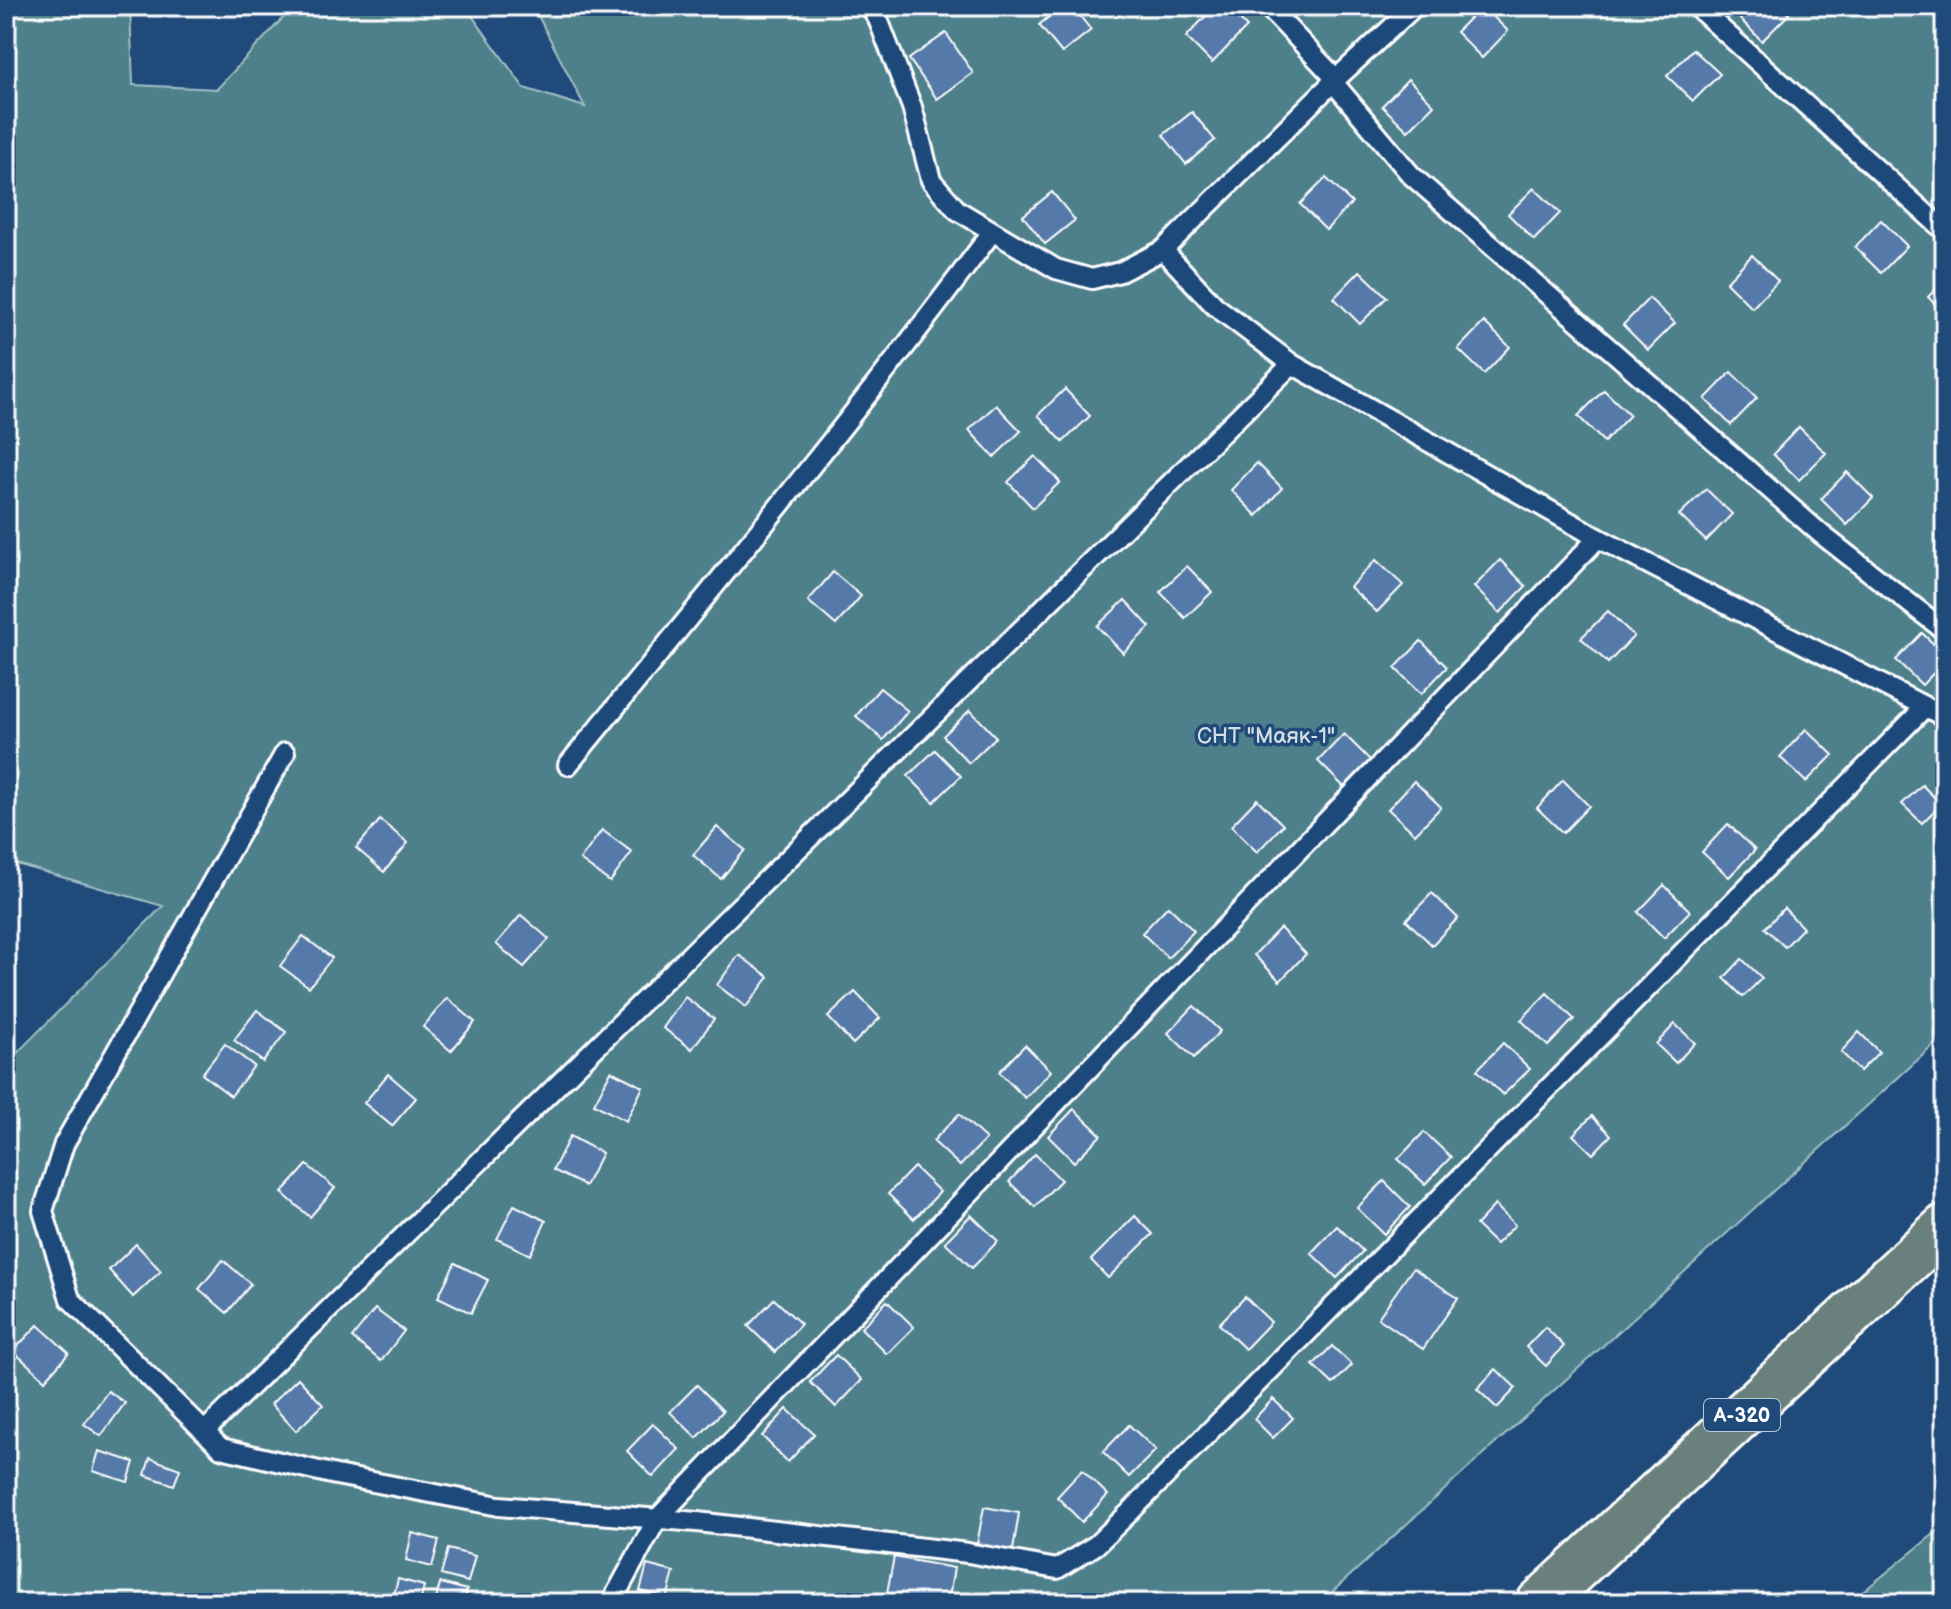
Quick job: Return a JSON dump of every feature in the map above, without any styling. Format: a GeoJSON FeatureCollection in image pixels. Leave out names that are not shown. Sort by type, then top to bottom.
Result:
{"type":"FeatureCollection","features":[{"type":"Feature","properties":{"kind":"highway","name":"А-320"},"geometry":{"type":"LineString","coordinates":[[1539,1603],[1945,1227]]}},
{"type":"Feature","properties":{"kind":"lane"},"geometry":{"type":"LineString","coordinates":[[870,6],[912,107],[931,180],[957,210],[992,232],[1056,269],[1092,279],[1120,272],[1163,250],[1335,80],[1415,6]]}},
{"type":"Feature","properties":{"kind":"lane"},"geometry":{"type":"LineString","coordinates":[[1267,6],[1335,80],[1411,175],[1821,534],[1945,631]]}},
{"type":"Feature","properties":{"kind":"lane"},"geometry":{"type":"LineString","coordinates":[[1696,6],[1945,231]]}},
{"type":"Feature","properties":{"kind":"lane"},"geometry":{"type":"LineString","coordinates":[[568,765],[749,543],[992,232]]}},
{"type":"Feature","properties":{"kind":"lane"},"geometry":{"type":"LineString","coordinates":[[1163,250],[1215,306],[1292,364],[1598,538],[1945,717]]}},
{"type":"Feature","properties":{"kind":"lane"},"geometry":{"type":"LineString","coordinates":[[205,1431],[1292,364]]}},
{"type":"Feature","properties":{"kind":"lane"},"geometry":{"type":"LineString","coordinates":[[611,1603],[657,1519],[1598,538]]}},
{"type":"Feature","properties":{"kind":"lane"},"geometry":{"type":"LineString","coordinates":[[285,753],[64,1144],[43,1211],[70,1299],[221,1448],[336,1475],[499,1506],[657,1519],[968,1553],[1057,1569],[1096,1545],[1925,707]]}},
{"type":"Feature","properties":{"kind":"green space","name":"СНТ \"Маяк-1\""},"geometry":{"type":"Polygon","coordinates":[[[6,6],[130,6],[133,85],[217,89],[294,6],[465,6],[524,88],[585,107],[533,6],[1945,6],[1945,1035],[1320,1603],[6,1603],[6,1051],[13,1057],[163,906],[6,861],[6,6]]]}},
{"type":"Feature","properties":{"kind":"green space"},"geometry":{"type":"Polygon","coordinates":[[[1945,1525],[1945,1603],[1849,1603],[1945,1525]]]}},
{"type":"Feature","properties":{"kind":"building"},"geometry":{"type":"Polygon","coordinates":[[[1062,6],[1072,6],[1091,30],[1062,53],[1039,25],[1062,6]]]}},
{"type":"Feature","properties":{"kind":"building"},"geometry":{"type":"Polygon","coordinates":[[[1215,6],[1225,6],[1247,27],[1212,63],[1186,37],[1215,6]]]}},
{"type":"Feature","properties":{"kind":"building"},"geometry":{"type":"Polygon","coordinates":[[[1482,6],[1508,31],[1482,58],[1456,32],[1482,6]]]}},
{"type":"Feature","properties":{"kind":"building"},"geometry":{"type":"Polygon","coordinates":[[[1745,6],[1780,6],[1789,14],[1762,41],[1736,15],[1745,6]]]}},
{"type":"Feature","properties":{"kind":"building"},"geometry":{"type":"Polygon","coordinates":[[[946,33],[973,73],[937,99],[909,59],[946,33]]]}},
{"type":"Feature","properties":{"kind":"building"},"geometry":{"type":"Polygon","coordinates":[[[1693,49],[1720,74],[1693,101],[1667,76],[1693,49]]]}},
{"type":"Feature","properties":{"kind":"building"},"geometry":{"type":"Polygon","coordinates":[[[1408,79],[1434,105],[1408,131],[1382,106],[1408,79]]]}},
{"type":"Feature","properties":{"kind":"building"},"geometry":{"type":"Polygon","coordinates":[[[1192,112],[1215,140],[1186,164],[1163,135],[1192,112]]]}},
{"type":"Feature","properties":{"kind":"building"},"geometry":{"type":"Polygon","coordinates":[[[1326,178],[1352,203],[1326,230],[1300,204],[1326,178]]]}},
{"type":"Feature","properties":{"kind":"building"},"geometry":{"type":"Polygon","coordinates":[[[1534,188],[1560,213],[1534,240],[1508,214],[1534,188]]]}},
{"type":"Feature","properties":{"kind":"building"},"geometry":{"type":"Polygon","coordinates":[[[1052,192],[1075,220],[1045,244],[1023,216],[1052,192]]]}},
{"type":"Feature","properties":{"kind":"building"},"geometry":{"type":"Polygon","coordinates":[[[1881,220],[1907,246],[1881,273],[1855,247],[1881,220]]]}},
{"type":"Feature","properties":{"kind":"building"},"geometry":{"type":"Polygon","coordinates":[[[1752,255],[1778,281],[1752,308],[1726,282],[1752,255]]]}},
{"type":"Feature","properties":{"kind":"building"},"geometry":{"type":"Polygon","coordinates":[[[1360,271],[1387,297],[1360,324],[1334,298],[1360,271]]]}},
{"type":"Feature","properties":{"kind":"building"},"geometry":{"type":"Polygon","coordinates":[[[1945,280],[1945,314],[1928,297],[1945,280]]]}},
{"type":"Feature","properties":{"kind":"building"},"geometry":{"type":"Polygon","coordinates":[[[1649,298],[1675,323],[1648,350],[1623,325],[1649,298]]]}},
{"type":"Feature","properties":{"kind":"building"},"geometry":{"type":"Polygon","coordinates":[[[1484,322],[1510,347],[1484,374],[1458,349],[1484,322]]]}},
{"type":"Feature","properties":{"kind":"building"},"geometry":{"type":"Polygon","coordinates":[[[1731,372],[1757,398],[1731,425],[1705,399],[1731,372]]]}},
{"type":"Feature","properties":{"kind":"building"},"geometry":{"type":"Polygon","coordinates":[[[1065,389],[1090,416],[1063,442],[1038,415],[1065,389]]]}},
{"type":"Feature","properties":{"kind":"building"},"geometry":{"type":"Polygon","coordinates":[[[1604,390],[1630,415],[1604,442],[1578,416],[1604,390]]]}},
{"type":"Feature","properties":{"kind":"building"},"geometry":{"type":"Polygon","coordinates":[[[996,405],[1021,431],[994,457],[969,430],[996,405]]]}},
{"type":"Feature","properties":{"kind":"building"},"geometry":{"type":"Polygon","coordinates":[[[1799,427],[1826,453],[1799,480],[1773,454],[1799,427]]]}},
{"type":"Feature","properties":{"kind":"building"},"geometry":{"type":"Polygon","coordinates":[[[1035,456],[1060,482],[1033,508],[1008,482],[1035,456]]]}},
{"type":"Feature","properties":{"kind":"building"},"geometry":{"type":"Polygon","coordinates":[[[1257,463],[1282,488],[1257,516],[1231,490],[1257,463]]]}},
{"type":"Feature","properties":{"kind":"building"},"geometry":{"type":"Polygon","coordinates":[[[1847,472],[1873,498],[1847,525],[1821,499],[1847,472]]]}},
{"type":"Feature","properties":{"kind":"building"},"geometry":{"type":"Polygon","coordinates":[[[1706,489],[1732,514],[1706,541],[1679,515],[1706,489]]]}},
{"type":"Feature","properties":{"kind":"building"},"geometry":{"type":"Polygon","coordinates":[[[1376,560],[1403,585],[1377,612],[1350,587],[1376,560]]]}},
{"type":"Feature","properties":{"kind":"building"},"geometry":{"type":"Polygon","coordinates":[[[1500,560],[1526,586],[1500,613],[1474,587],[1500,560]]]}},
{"type":"Feature","properties":{"kind":"building"},"geometry":{"type":"Polygon","coordinates":[[[1187,566],[1212,592],[1185,618],[1160,592],[1187,566]]]}},
{"type":"Feature","properties":{"kind":"building"},"geometry":{"type":"Polygon","coordinates":[[[833,572],[861,596],[836,625],[808,601],[833,572]]]}},
{"type":"Feature","properties":{"kind":"building"},"geometry":{"type":"Polygon","coordinates":[[[1125,600],[1150,627],[1123,653],[1097,626],[1125,600]]]}},
{"type":"Feature","properties":{"kind":"building"},"geometry":{"type":"Polygon","coordinates":[[[1608,611],[1634,636],[1608,663],[1581,638],[1608,611]]]}},
{"type":"Feature","properties":{"kind":"building"},"geometry":{"type":"Polygon","coordinates":[[[1922,633],[1945,655],[1945,661],[1922,685],[1896,660],[1922,633]]]}},
{"type":"Feature","properties":{"kind":"building"},"geometry":{"type":"Polygon","coordinates":[[[1421,641],[1447,667],[1421,694],[1395,668],[1421,641]]]}},
{"type":"Feature","properties":{"kind":"building"},"geometry":{"type":"Polygon","coordinates":[[[880,688],[908,711],[883,740],[856,716],[880,688]]]}},
{"type":"Feature","properties":{"kind":"building"},"geometry":{"type":"Polygon","coordinates":[[[970,710],[996,737],[969,763],[943,736],[970,710]]]}},
{"type":"Feature","properties":{"kind":"building"},"geometry":{"type":"Polygon","coordinates":[[[1806,729],[1833,755],[1806,782],[1780,757],[1806,729]]]}},
{"type":"Feature","properties":{"kind":"building"},"geometry":{"type":"Polygon","coordinates":[[[1344,734],[1370,760],[1344,787],[1318,761],[1344,734]]]}},
{"type":"Feature","properties":{"kind":"building"},"geometry":{"type":"Polygon","coordinates":[[[935,750],[961,776],[934,802],[908,776],[935,750]]]}},
{"type":"Feature","properties":{"kind":"building"},"geometry":{"type":"Polygon","coordinates":[[[1563,780],[1589,806],[1563,833],[1537,808],[1563,780]]]}},
{"type":"Feature","properties":{"kind":"building"},"geometry":{"type":"Polygon","coordinates":[[[1414,781],[1441,807],[1415,834],[1388,809],[1414,781]]]}},
{"type":"Feature","properties":{"kind":"building"},"geometry":{"type":"Polygon","coordinates":[[[1922,785],[1941,804],[1922,823],[1902,804],[1922,785]]]}},
{"type":"Feature","properties":{"kind":"building"},"geometry":{"type":"Polygon","coordinates":[[[1257,799],[1283,825],[1257,852],[1231,826],[1257,799]]]}},
{"type":"Feature","properties":{"kind":"building"},"geometry":{"type":"Polygon","coordinates":[[[380,820],[408,843],[384,872],[356,848],[380,820]]]}},
{"type":"Feature","properties":{"kind":"building"},"geometry":{"type":"Polygon","coordinates":[[[1728,824],[1755,850],[1729,877],[1702,852],[1728,824]]]}},
{"type":"Feature","properties":{"kind":"building"},"geometry":{"type":"Polygon","coordinates":[[[717,827],[745,850],[721,879],[693,855],[717,827]]]}},
{"type":"Feature","properties":{"kind":"building"},"geometry":{"type":"Polygon","coordinates":[[[602,830],[632,852],[610,882],[580,860],[602,830]]]}},
{"type":"Feature","properties":{"kind":"building"},"geometry":{"type":"Polygon","coordinates":[[[1664,885],[1690,911],[1664,938],[1638,912],[1664,885]]]}},
{"type":"Feature","properties":{"kind":"building"},"geometry":{"type":"Polygon","coordinates":[[[1432,893],[1458,918],[1432,945],[1406,920],[1432,893]]]}},
{"type":"Feature","properties":{"kind":"building"},"geometry":{"type":"Polygon","coordinates":[[[1168,906],[1194,931],[1168,958],[1142,933],[1168,906]]]}},
{"type":"Feature","properties":{"kind":"building"},"geometry":{"type":"Polygon","coordinates":[[[1784,908],[1803,928],[1785,947],[1765,928],[1784,908]]]}},
{"type":"Feature","properties":{"kind":"building"},"geometry":{"type":"Polygon","coordinates":[[[521,915],[549,939],[524,967],[496,944],[521,915]]]}},
{"type":"Feature","properties":{"kind":"building"},"geometry":{"type":"Polygon","coordinates":[[[1280,928],[1306,954],[1280,981],[1254,955],[1280,928]]]}},
{"type":"Feature","properties":{"kind":"building"},"geometry":{"type":"Polygon","coordinates":[[[303,936],[332,958],[309,987],[280,966],[303,936]]]}},
{"type":"Feature","properties":{"kind":"building"},"geometry":{"type":"Polygon","coordinates":[[[739,955],[769,977],[746,1007],[717,985],[739,955]]]}},
{"type":"Feature","properties":{"kind":"building"},"geometry":{"type":"Polygon","coordinates":[[[1742,959],[1762,978],[1743,997],[1724,978],[1742,959]]]}},
{"type":"Feature","properties":{"kind":"building"},"geometry":{"type":"Polygon","coordinates":[[[855,992],[880,1018],[853,1044],[828,1017],[855,992]]]}},
{"type":"Feature","properties":{"kind":"building"},"geometry":{"type":"Polygon","coordinates":[[[1547,993],[1574,1019],[1548,1046],[1521,1020],[1547,993]]]}},
{"type":"Feature","properties":{"kind":"building"},"geometry":{"type":"Polygon","coordinates":[[[685,997],[714,1019],[692,1049],[663,1028],[685,997]]]}},
{"type":"Feature","properties":{"kind":"building"},"geometry":{"type":"Polygon","coordinates":[[[447,998],[475,1022],[451,1051],[423,1027],[447,998]]]}},
{"type":"Feature","properties":{"kind":"building"},"geometry":{"type":"Polygon","coordinates":[[[1194,1006],[1220,1031],[1194,1058],[1168,1033],[1194,1006]]]}},
{"type":"Feature","properties":{"kind":"building"},"geometry":{"type":"Polygon","coordinates":[[[257,1010],[286,1032],[263,1062],[234,1040],[257,1010]]]}},
{"type":"Feature","properties":{"kind":"building"},"geometry":{"type":"Polygon","coordinates":[[[1675,1024],[1695,1043],[1676,1063],[1656,1044],[1675,1024]]]}},
{"type":"Feature","properties":{"kind":"building"},"geometry":{"type":"Polygon","coordinates":[[[1859,1032],[1879,1052],[1860,1071],[1841,1052],[1859,1032]]]}},
{"type":"Feature","properties":{"kind":"building"},"geometry":{"type":"Polygon","coordinates":[[[1503,1043],[1530,1069],[1503,1095],[1477,1070],[1503,1043]]]}},
{"type":"Feature","properties":{"kind":"building"},"geometry":{"type":"Polygon","coordinates":[[[225,1044],[254,1066],[231,1096],[202,1074],[225,1044]]]}},
{"type":"Feature","properties":{"kind":"building"},"geometry":{"type":"Polygon","coordinates":[[[1025,1045],[1051,1071],[1025,1098],[999,1072],[1025,1045]]]}},
{"type":"Feature","properties":{"kind":"building"},"geometry":{"type":"Polygon","coordinates":[[[611,1071],[643,1087],[626,1121],[594,1104],[611,1071]]]}},
{"type":"Feature","properties":{"kind":"building"},"geometry":{"type":"Polygon","coordinates":[[[388,1074],[416,1098],[392,1126],[364,1103],[388,1074]]]}},
{"type":"Feature","properties":{"kind":"building"},"geometry":{"type":"Polygon","coordinates":[[[1074,1109],[1101,1135],[1074,1162],[1048,1136],[1074,1109]]]}},
{"type":"Feature","properties":{"kind":"building"},"geometry":{"type":"Polygon","coordinates":[[[959,1114],[986,1139],[960,1166],[933,1141],[959,1114]]]}},
{"type":"Feature","properties":{"kind":"building"},"geometry":{"type":"Polygon","coordinates":[[[1592,1116],[1611,1135],[1593,1154],[1573,1135],[1592,1116]]]}},
{"type":"Feature","properties":{"kind":"building"},"geometry":{"type":"Polygon","coordinates":[[[1424,1132],[1451,1157],[1425,1184],[1398,1159],[1424,1132]]]}},
{"type":"Feature","properties":{"kind":"building"},"geometry":{"type":"Polygon","coordinates":[[[570,1136],[602,1153],[585,1186],[553,1170],[570,1136]]]}},
{"type":"Feature","properties":{"kind":"building"},"geometry":{"type":"Polygon","coordinates":[[[1035,1154],[1061,1180],[1035,1207],[1009,1182],[1035,1154]]]}},
{"type":"Feature","properties":{"kind":"building"},"geometry":{"type":"Polygon","coordinates":[[[307,1165],[335,1188],[310,1217],[282,1193],[307,1165]]]}},
{"type":"Feature","properties":{"kind":"building"},"geometry":{"type":"Polygon","coordinates":[[[914,1167],[940,1192],[914,1219],[888,1194],[914,1167]]]}},
{"type":"Feature","properties":{"kind":"building"},"geometry":{"type":"Polygon","coordinates":[[[1384,1181],[1410,1207],[1384,1234],[1357,1208],[1384,1181]]]}},
{"type":"Feature","properties":{"kind":"building"},"geometry":{"type":"Polygon","coordinates":[[[514,1205],[546,1221],[530,1255],[497,1239],[514,1205]]]}},
{"type":"Feature","properties":{"kind":"building"},"geometry":{"type":"Polygon","coordinates":[[[1495,1205],[1515,1225],[1496,1244],[1476,1225],[1495,1205]]]}},
{"type":"Feature","properties":{"kind":"building"},"geometry":{"type":"Polygon","coordinates":[[[971,1215],[998,1241],[972,1268],[945,1242],[971,1215]]]}},
{"type":"Feature","properties":{"kind":"building"},"geometry":{"type":"Polygon","coordinates":[[[1135,1216],[1153,1234],[1108,1278],[1091,1260],[1135,1216]]]}},
{"type":"Feature","properties":{"kind":"building"},"geometry":{"type":"Polygon","coordinates":[[[1337,1226],[1363,1251],[1337,1278],[1311,1253],[1337,1226]]]}},
{"type":"Feature","properties":{"kind":"building"},"geometry":{"type":"Polygon","coordinates":[[[136,1244],[161,1271],[133,1297],[109,1270],[136,1244]]]}},
{"type":"Feature","properties":{"kind":"building"},"geometry":{"type":"Polygon","coordinates":[[[223,1260],[251,1284],[227,1313],[199,1289],[223,1260]]]}},
{"type":"Feature","properties":{"kind":"building"},"geometry":{"type":"Polygon","coordinates":[[[455,1263],[488,1280],[471,1313],[438,1297],[455,1263]]]}},
{"type":"Feature","properties":{"kind":"building"},"geometry":{"type":"Polygon","coordinates":[[[1413,1268],[1458,1298],[1423,1349],[1378,1318],[1413,1268]]]}},
{"type":"Feature","properties":{"kind":"building"},"geometry":{"type":"Polygon","coordinates":[[[1245,1297],[1271,1322],[1245,1349],[1219,1324],[1245,1297]]]}},
{"type":"Feature","properties":{"kind":"building"},"geometry":{"type":"Polygon","coordinates":[[[774,1299],[801,1324],[775,1352],[748,1326],[774,1299]]]}},
{"type":"Feature","properties":{"kind":"building"},"geometry":{"type":"Polygon","coordinates":[[[887,1301],[914,1327],[887,1354],[861,1328],[887,1301]]]}},
{"type":"Feature","properties":{"kind":"building"},"geometry":{"type":"Polygon","coordinates":[[[375,1309],[404,1331],[381,1361],[352,1338],[375,1309]]]}},
{"type":"Feature","properties":{"kind":"building"},"geometry":{"type":"Polygon","coordinates":[[[38,1325],[69,1353],[45,1380],[13,1351],[38,1325]]]}},
{"type":"Feature","properties":{"kind":"building"},"geometry":{"type":"Polygon","coordinates":[[[1545,1327],[1564,1346],[1546,1366],[1526,1347],[1545,1327]]]}},
{"type":"Feature","properties":{"kind":"building"},"geometry":{"type":"Polygon","coordinates":[[[1332,1346],[1352,1365],[1333,1384],[1313,1365],[1332,1346]]]}},
{"type":"Feature","properties":{"kind":"building"},"geometry":{"type":"Polygon","coordinates":[[[836,1355],[862,1380],[836,1407],[810,1382],[836,1355]]]}},
{"type":"Feature","properties":{"kind":"building"},"geometry":{"type":"Polygon","coordinates":[[[1496,1369],[1516,1388],[1497,1408],[1477,1389],[1496,1369]]]}},
{"type":"Feature","properties":{"kind":"building"},"geometry":{"type":"Polygon","coordinates":[[[298,1378],[323,1405],[296,1431],[271,1404],[298,1378]]]}},
{"type":"Feature","properties":{"kind":"building"},"geometry":{"type":"Polygon","coordinates":[[[697,1385],[723,1411],[697,1438],[670,1412],[697,1385]]]}},
{"type":"Feature","properties":{"kind":"building"},"geometry":{"type":"Polygon","coordinates":[[[108,1391],[125,1403],[101,1436],[84,1424],[108,1391]]]}},
{"type":"Feature","properties":{"kind":"building"},"geometry":{"type":"Polygon","coordinates":[[[1273,1399],[1293,1418],[1273,1438],[1254,1419],[1273,1399]]]}},
{"type":"Feature","properties":{"kind":"building"},"geometry":{"type":"Polygon","coordinates":[[[787,1409],[814,1434],[788,1462],[762,1436],[787,1409]]]}},
{"type":"Feature","properties":{"kind":"building"},"geometry":{"type":"Polygon","coordinates":[[[653,1424],[679,1449],[653,1477],[627,1451],[653,1424]]]}},
{"type":"Feature","properties":{"kind":"building"},"geometry":{"type":"Polygon","coordinates":[[[1129,1425],[1156,1450],[1129,1477],[1103,1452],[1129,1425]]]}},
{"type":"Feature","properties":{"kind":"building"},"geometry":{"type":"Polygon","coordinates":[[[99,1451],[134,1462],[128,1482],[93,1471],[99,1451]]]}},
{"type":"Feature","properties":{"kind":"building"},"geometry":{"type":"Polygon","coordinates":[[[150,1458],[180,1469],[174,1485],[145,1475],[150,1458]]]}},
{"type":"Feature","properties":{"kind":"building"},"geometry":{"type":"Polygon","coordinates":[[[1082,1470],[1108,1495],[1082,1522],[1057,1497],[1082,1470]]]}},
{"type":"Feature","properties":{"kind":"building"},"geometry":{"type":"Polygon","coordinates":[[[984,1507],[1019,1513],[1013,1550],[977,1544],[984,1507]]]}},
{"type":"Feature","properties":{"kind":"building"},"geometry":{"type":"Polygon","coordinates":[[[412,1533],[439,1540],[432,1567],[406,1560],[412,1533]]]}},
{"type":"Feature","properties":{"kind":"building"},"geometry":{"type":"Polygon","coordinates":[[[448,1549],[475,1556],[468,1582],[441,1575],[448,1549]]]}},
{"type":"Feature","properties":{"kind":"building"},"geometry":{"type":"Polygon","coordinates":[[[894,1557],[954,1568],[948,1603],[885,1603],[894,1557]]]}},
{"type":"Feature","properties":{"kind":"building"},"geometry":{"type":"Polygon","coordinates":[[[647,1565],[674,1572],[667,1598],[640,1591],[647,1565]]]}},
{"type":"Feature","properties":{"kind":"building"},"geometry":{"type":"Polygon","coordinates":[[[398,1579],[424,1586],[420,1603],[392,1603],[398,1579]]]}},
{"type":"Feature","properties":{"kind":"building"},"geometry":{"type":"Polygon","coordinates":[[[440,1583],[467,1590],[464,1603],[435,1603],[440,1583]]]}}]}
